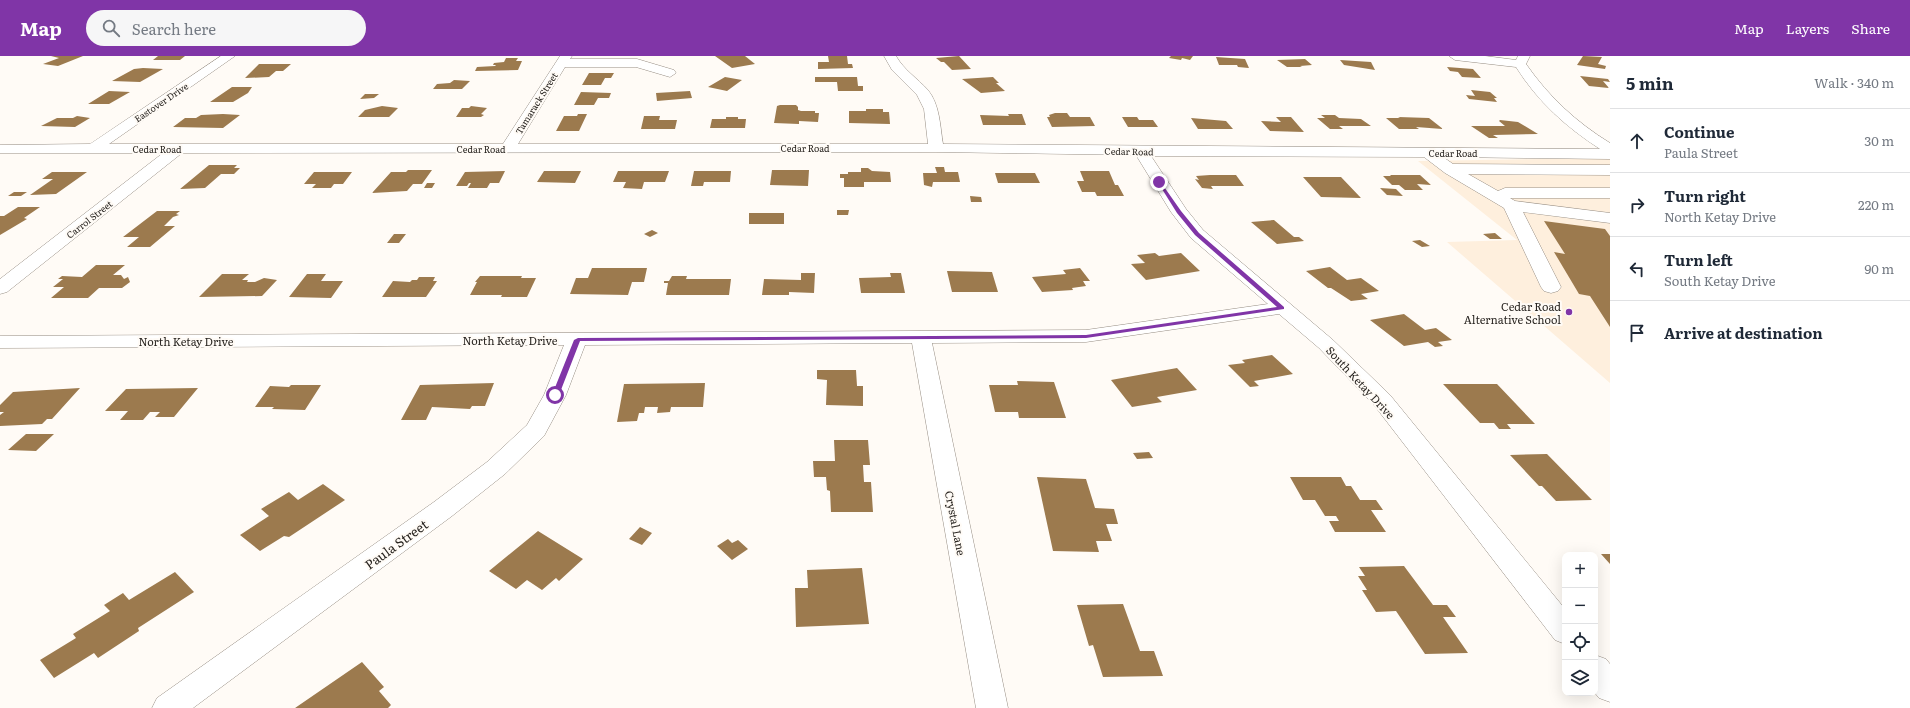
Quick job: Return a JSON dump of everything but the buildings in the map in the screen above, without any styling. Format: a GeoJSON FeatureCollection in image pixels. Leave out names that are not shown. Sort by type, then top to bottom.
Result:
{"type":"FeatureCollection","features":[{"type":"Feature","properties":{"kind":"street","name":"Eastover Drive"},"geometry":{"type":"LineString","coordinates":[[93,149],[229,56]]}},
{"type":"Feature","properties":{"kind":"street"},"geometry":{"type":"LineString","coordinates":[[890,56],[896,67],[923,93],[931,109],[936,148]]}},
{"type":"Feature","properties":{"kind":"street"},"geometry":{"type":"LineString","coordinates":[[1455,56],[1522,60],[1538,90],[1568,122],[1610,149]]}},
{"type":"Feature","properties":{"kind":"street"},"geometry":{"type":"LineString","coordinates":[[563,60],[637,63],[670,74]]}},
{"type":"Feature","properties":{"kind":"street","name":"Tamarack Street"},"geometry":{"type":"LineString","coordinates":[[507,149],[563,60]]}},
{"type":"Feature","properties":{"kind":"street","name":"Cedar Road"},"geometry":{"type":"LineString","coordinates":[[0,149],[936,148],[1610,154]]}},
{"type":"Feature","properties":{"kind":"street","name":"Carrol Street"},"geometry":{"type":"LineString","coordinates":[[0,288],[178,149]]}},
{"type":"Feature","properties":{"kind":"street","name":"South Ketay Drive"},"geometry":{"type":"LineString","coordinates":[[1141,151],[1179,212],[1197,234],[1326,344],[1382,400],[1562,627]]}},
{"type":"Feature","properties":{"kind":"street"},"geometry":{"type":"LineString","coordinates":[[1428,153],[1449,169],[1511,205],[1610,218]]}},
{"type":"Feature","properties":{"kind":"street"},"geometry":{"type":"LineString","coordinates":[[1449,169],[1610,170]]}},
{"type":"Feature","properties":{"kind":"street"},"geometry":{"type":"LineString","coordinates":[[1489,193],[1610,193]]}},
{"type":"Feature","properties":{"kind":"street"},"geometry":{"type":"LineString","coordinates":[[1511,205],[1551,286]]}},
{"type":"Feature","properties":{"kind":"street","name":"North Ketay Drive"},"geometry":{"type":"LineString","coordinates":[[0,342],[1086,336],[1282,308]]}},
{"type":"Feature","properties":{"kind":"street","name":"Crystal Lane"},"geometry":{"type":"LineString","coordinates":[[921,338],[992,708]]}},
{"type":"Feature","properties":{"kind":"street","name":"Paula Street"},"geometry":{"type":"LineString","coordinates":[[168,708],[443,509],[496,468],[536,430],[555,395],[578,340]]}},
{"type":"Feature","properties":{"kind":"street"},"geometry":{"type":"LineString","coordinates":[[1598,673],[1610,688]]}},
{"type":"Feature","properties":{"kind":"shaded area","name":"Cedar Road Alternative School"},"geometry":{"type":"Polygon","coordinates":[[[1610,158],[1610,383],[1447,242],[1517,240],[1418,161],[1610,158]]]}},
{"type":"Feature","properties":{"kind":"place","name":"Cedar Road Alternative School"},"geometry":{"type":"Point","coordinates":[1569,312]}},
{"type":"Feature","properties":{"kind":"route"},"geometry":{"type":"LineString","coordinates":[[555,395],[578,340],[1086,336],[1282,308],[1197,234],[1179,212],[1159,182]]}}]}
